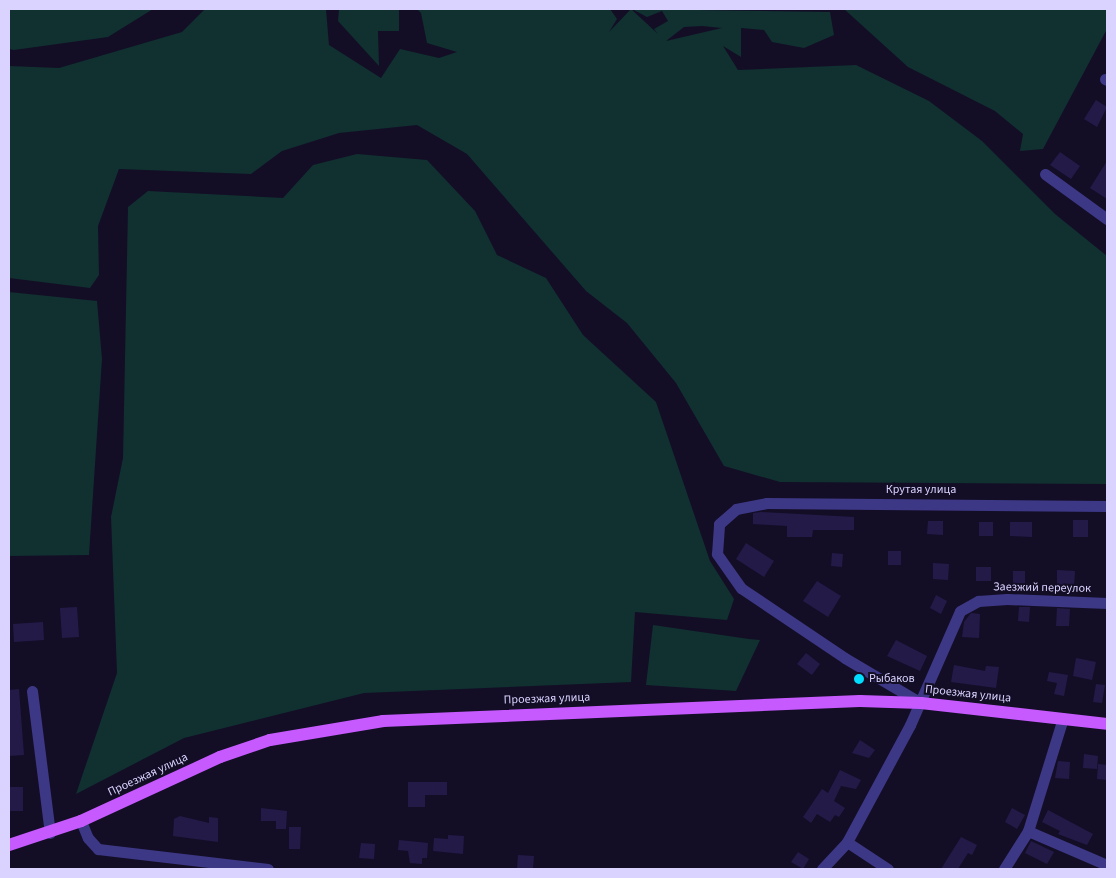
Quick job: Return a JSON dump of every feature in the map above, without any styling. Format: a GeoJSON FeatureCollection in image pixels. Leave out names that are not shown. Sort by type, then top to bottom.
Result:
{"type":"FeatureCollection","features":[{"type":"Feature","properties":{"kind":"main road","name":"Проезжая улица"},"geometry":{"type":"LineString","coordinates":[[9,845],[82,821],[220,758],[270,740],[330,728],[444,716],[860,701],[921,703],[1107,724]]}},
{"type":"Feature","properties":{"kind":"street"},"geometry":{"type":"LineString","coordinates":[[1045,174],[1107,219]]}},
{"type":"Feature","properties":{"kind":"street","name":"Крутая улица"},"geometry":{"type":"LineString","coordinates":[[921,703],[845,658],[735,581],[717,554],[715,539],[719,524],[736,509],[766,504],[1107,506]]}},
{"type":"Feature","properties":{"kind":"street","name":"Заезжий переулок"},"geometry":{"type":"LineString","coordinates":[[822,869],[847,842],[921,703],[953,622],[960,611],[972,604],[1007,600],[1107,603]]}},
{"type":"Feature","properties":{"kind":"street"},"geometry":{"type":"LineString","coordinates":[[32,691],[50,833]]}},
{"type":"Feature","properties":{"kind":"street"},"geometry":{"type":"LineString","coordinates":[[1004,869],[1028,831],[1063,718]]}},
{"type":"Feature","properties":{"kind":"street"},"geometry":{"type":"LineString","coordinates":[[82,821],[88,838],[98,848],[268,869]]}},
{"type":"Feature","properties":{"kind":"street"},"geometry":{"type":"LineString","coordinates":[[1028,831],[1107,866]]}},
{"type":"Feature","properties":{"kind":"street"},"geometry":{"type":"LineString","coordinates":[[847,842],[888,869]]}},
{"type":"Feature","properties":{"kind":"green space"},"geometry":{"type":"Polygon","coordinates":[[[9,9],[153,9],[108,37],[14,50],[9,49],[9,9]]]}},
{"type":"Feature","properties":{"kind":"green space"},"geometry":{"type":"Polygon","coordinates":[[[205,9],[326,9],[329,45],[381,78],[400,49],[439,58],[457,52],[427,43],[421,13],[417,9],[610,9],[617,19],[609,32],[631,9],[658,34],[654,29],[668,21],[662,11],[647,17],[632,9],[830,12],[834,35],[804,48],[772,42],[764,30],[741,28],[741,57],[723,46],[738,70],[856,65],[929,101],[982,141],[1055,214],[1107,256],[1107,484],[780,482],[724,466],[676,383],[627,323],[586,291],[467,154],[417,125],[339,133],[282,151],[251,174],[119,169],[98,226],[99,275],[90,288],[9,278],[9,66],[59,68],[182,32],[205,9]],[[684,27],[666,41],[722,28],[684,27]]]}},
{"type":"Feature","properties":{"kind":"green space"},"geometry":{"type":"Polygon","coordinates":[[[339,9],[399,9],[399,31],[378,31],[379,66],[338,21],[339,9]]]}},
{"type":"Feature","properties":{"kind":"green space"},"geometry":{"type":"Polygon","coordinates":[[[844,9],[1107,9],[1107,29],[1043,149],[1020,151],[1023,134],[995,111],[908,67],[844,9]]]}},
{"type":"Feature","properties":{"kind":"green space"},"geometry":{"type":"Polygon","coordinates":[[[357,154],[427,160],[475,211],[497,255],[546,278],[583,335],[656,402],[710,561],[734,599],[727,620],[635,612],[631,682],[364,693],[184,738],[76,794],[117,673],[111,517],[123,458],[128,207],[148,191],[283,198],[313,165],[357,154]]]}},
{"type":"Feature","properties":{"kind":"green space"},"geometry":{"type":"Polygon","coordinates":[[[9,292],[97,301],[102,359],[89,555],[9,556],[9,292]]]}},
{"type":"Feature","properties":{"kind":"green space"},"geometry":{"type":"Polygon","coordinates":[[[653,625],[760,640],[736,691],[646,685],[653,625]]]}},
{"type":"Feature","properties":{"kind":"building"},"geometry":{"type":"Polygon","coordinates":[[[1096,100],[1107,107],[1097,127],[1084,119],[1096,100]]]}},
{"type":"Feature","properties":{"kind":"building"},"geometry":{"type":"Polygon","coordinates":[[[1060,152],[1080,166],[1071,179],[1050,165],[1060,152]]]}},
{"type":"Feature","properties":{"kind":"building"},"geometry":{"type":"Polygon","coordinates":[[[1107,161],[1107,199],[1090,188],[1107,161]]]}},
{"type":"Feature","properties":{"kind":"building"},"geometry":{"type":"Polygon","coordinates":[[[753,513],[854,517],[854,530],[813,530],[812,537],[787,537],[787,526],[753,524],[753,513]]]}},
{"type":"Feature","properties":{"kind":"building"},"geometry":{"type":"Polygon","coordinates":[[[1073,520],[1088,520],[1088,537],[1073,537],[1073,520]]]}},
{"type":"Feature","properties":{"kind":"building"},"geometry":{"type":"Polygon","coordinates":[[[928,521],[943,521],[943,535],[927,534],[928,521]]]}},
{"type":"Feature","properties":{"kind":"building"},"geometry":{"type":"Polygon","coordinates":[[[979,522],[993,522],[993,536],[979,536],[979,522]]]}},
{"type":"Feature","properties":{"kind":"building"},"geometry":{"type":"Polygon","coordinates":[[[1010,522],[1032,522],[1032,537],[1010,536],[1010,522]]]}},
{"type":"Feature","properties":{"kind":"building"},"geometry":{"type":"Polygon","coordinates":[[[746,543],[774,561],[764,577],[736,559],[746,543]]]}},
{"type":"Feature","properties":{"kind":"building"},"geometry":{"type":"Polygon","coordinates":[[[888,551],[901,551],[901,565],[888,565],[888,551]]]}},
{"type":"Feature","properties":{"kind":"building"},"geometry":{"type":"Polygon","coordinates":[[[832,553],[843,554],[842,567],[831,566],[832,553]]]}},
{"type":"Feature","properties":{"kind":"building"},"geometry":{"type":"Polygon","coordinates":[[[933,563],[949,564],[948,580],[933,579],[933,563]]]}},
{"type":"Feature","properties":{"kind":"building"},"geometry":{"type":"Polygon","coordinates":[[[976,567],[991,567],[991,581],[976,581],[976,567]]]}},
{"type":"Feature","properties":{"kind":"building"},"geometry":{"type":"Polygon","coordinates":[[[1057,570],[1075,571],[1074,586],[1057,586],[1057,570]]]}},
{"type":"Feature","properties":{"kind":"building"},"geometry":{"type":"Polygon","coordinates":[[[1013,571],[1025,571],[1025,584],[1013,584],[1013,571]]]}},
{"type":"Feature","properties":{"kind":"building"},"geometry":{"type":"Polygon","coordinates":[[[817,581],[841,596],[828,617],[803,601],[817,581]]]}},
{"type":"Feature","properties":{"kind":"building"},"geometry":{"type":"Polygon","coordinates":[[[936,595],[947,601],[941,614],[930,608],[936,595]]]}},
{"type":"Feature","properties":{"kind":"building"},"geometry":{"type":"Polygon","coordinates":[[[77,607],[79,637],[62,638],[60,608],[77,607]]]}},
{"type":"Feature","properties":{"kind":"building"},"geometry":{"type":"Polygon","coordinates":[[[1019,607],[1030,607],[1029,622],[1018,621],[1019,607]]]}},
{"type":"Feature","properties":{"kind":"building"},"geometry":{"type":"Polygon","coordinates":[[[1057,608],[1070,609],[1069,626],[1056,626],[1057,608]]]}},
{"type":"Feature","properties":{"kind":"building"},"geometry":{"type":"Polygon","coordinates":[[[971,613],[980,614],[979,638],[962,637],[964,622],[971,613]]]}},
{"type":"Feature","properties":{"kind":"building"},"geometry":{"type":"Polygon","coordinates":[[[43,622],[44,640],[14,642],[13,624],[43,622]]]}},
{"type":"Feature","properties":{"kind":"building"},"geometry":{"type":"Polygon","coordinates":[[[896,640],[927,656],[920,671],[887,656],[896,640]]]}},
{"type":"Feature","properties":{"kind":"building"},"geometry":{"type":"Polygon","coordinates":[[[806,653],[820,664],[812,675],[797,664],[806,653]]]}},
{"type":"Feature","properties":{"kind":"building"},"geometry":{"type":"Polygon","coordinates":[[[1076,658],[1096,662],[1092,680],[1073,676],[1076,658]]]}},
{"type":"Feature","properties":{"kind":"building"},"geometry":{"type":"Polygon","coordinates":[[[954,665],[985,671],[986,666],[999,667],[996,688],[951,682],[954,665]]]}},
{"type":"Feature","properties":{"kind":"building"},"geometry":{"type":"Polygon","coordinates":[[[1049,672],[1068,675],[1064,696],[1054,694],[1057,683],[1047,681],[1049,672]]]}},
{"type":"Feature","properties":{"kind":"building"},"geometry":{"type":"Polygon","coordinates":[[[1096,684],[1105,685],[1102,703],[1093,702],[1096,684]]]}},
{"type":"Feature","properties":{"kind":"building"},"geometry":{"type":"Polygon","coordinates":[[[19,689],[24,755],[9,756],[9,690],[19,689]]]}},
{"type":"Feature","properties":{"kind":"building"},"geometry":{"type":"Polygon","coordinates":[[[860,740],[875,750],[869,758],[852,753],[860,740]]]}},
{"type":"Feature","properties":{"kind":"building"},"geometry":{"type":"Polygon","coordinates":[[[1084,754],[1098,756],[1097,769],[1083,768],[1084,754]]]}},
{"type":"Feature","properties":{"kind":"building"},"geometry":{"type":"Polygon","coordinates":[[[1058,761],[1070,762],[1069,779],[1055,778],[1058,761]]]}},
{"type":"Feature","properties":{"kind":"building"},"geometry":{"type":"Polygon","coordinates":[[[1098,764],[1107,765],[1107,780],[1097,779],[1098,764]]]}},
{"type":"Feature","properties":{"kind":"building"},"geometry":{"type":"Polygon","coordinates":[[[840,770],[861,780],[856,789],[841,786],[834,801],[845,808],[839,817],[835,815],[830,822],[817,814],[811,823],[803,817],[822,789],[828,793],[840,770]]]}},
{"type":"Feature","properties":{"kind":"building"},"geometry":{"type":"Polygon","coordinates":[[[408,782],[447,782],[447,795],[425,795],[425,807],[408,807],[408,782]]]}},
{"type":"Feature","properties":{"kind":"building"},"geometry":{"type":"Polygon","coordinates":[[[9,787],[23,787],[23,811],[9,811],[9,787]]]}},
{"type":"Feature","properties":{"kind":"building"},"geometry":{"type":"Polygon","coordinates":[[[261,808],[287,811],[286,829],[276,829],[276,821],[261,821],[261,808]]]}},
{"type":"Feature","properties":{"kind":"building"},"geometry":{"type":"Polygon","coordinates":[[[1012,808],[1025,815],[1017,829],[1005,822],[1012,808]]]}},
{"type":"Feature","properties":{"kind":"building"},"geometry":{"type":"Polygon","coordinates":[[[1048,810],[1093,834],[1087,845],[1058,834],[1060,831],[1042,822],[1048,810]]]}},
{"type":"Feature","properties":{"kind":"building"},"geometry":{"type":"Polygon","coordinates":[[[180,816],[209,823],[209,817],[218,818],[218,842],[173,836],[174,819],[180,816]]]}},
{"type":"Feature","properties":{"kind":"building"},"geometry":{"type":"Polygon","coordinates":[[[289,827],[301,827],[300,849],[289,849],[289,827]]]}},
{"type":"Feature","properties":{"kind":"building"},"geometry":{"type":"Polygon","coordinates":[[[448,835],[464,836],[463,854],[433,851],[434,838],[448,839],[448,835]]]}},
{"type":"Feature","properties":{"kind":"building"},"geometry":{"type":"Polygon","coordinates":[[[961,837],[977,845],[972,855],[968,853],[958,869],[941,869],[961,837]]]}},
{"type":"Feature","properties":{"kind":"building"},"geometry":{"type":"Polygon","coordinates":[[[399,840],[428,843],[427,858],[422,858],[422,864],[410,863],[408,851],[398,850],[399,840]]]}},
{"type":"Feature","properties":{"kind":"building"},"geometry":{"type":"Polygon","coordinates":[[[1031,841],[1054,852],[1047,864],[1025,853],[1031,841]]]}},
{"type":"Feature","properties":{"kind":"building"},"geometry":{"type":"Polygon","coordinates":[[[361,843],[375,844],[374,859],[359,858],[361,843]]]}},
{"type":"Feature","properties":{"kind":"building"},"geometry":{"type":"Polygon","coordinates":[[[798,852],[809,859],[803,869],[791,862],[798,852]]]}},
{"type":"Feature","properties":{"kind":"building"},"geometry":{"type":"Polygon","coordinates":[[[518,855],[534,856],[533,869],[517,869],[518,855]]]}},
{"type":"Feature","properties":{"kind":"place","name":"Рыбаков"},"geometry":{"type":"Point","coordinates":[859,679]}}]}
